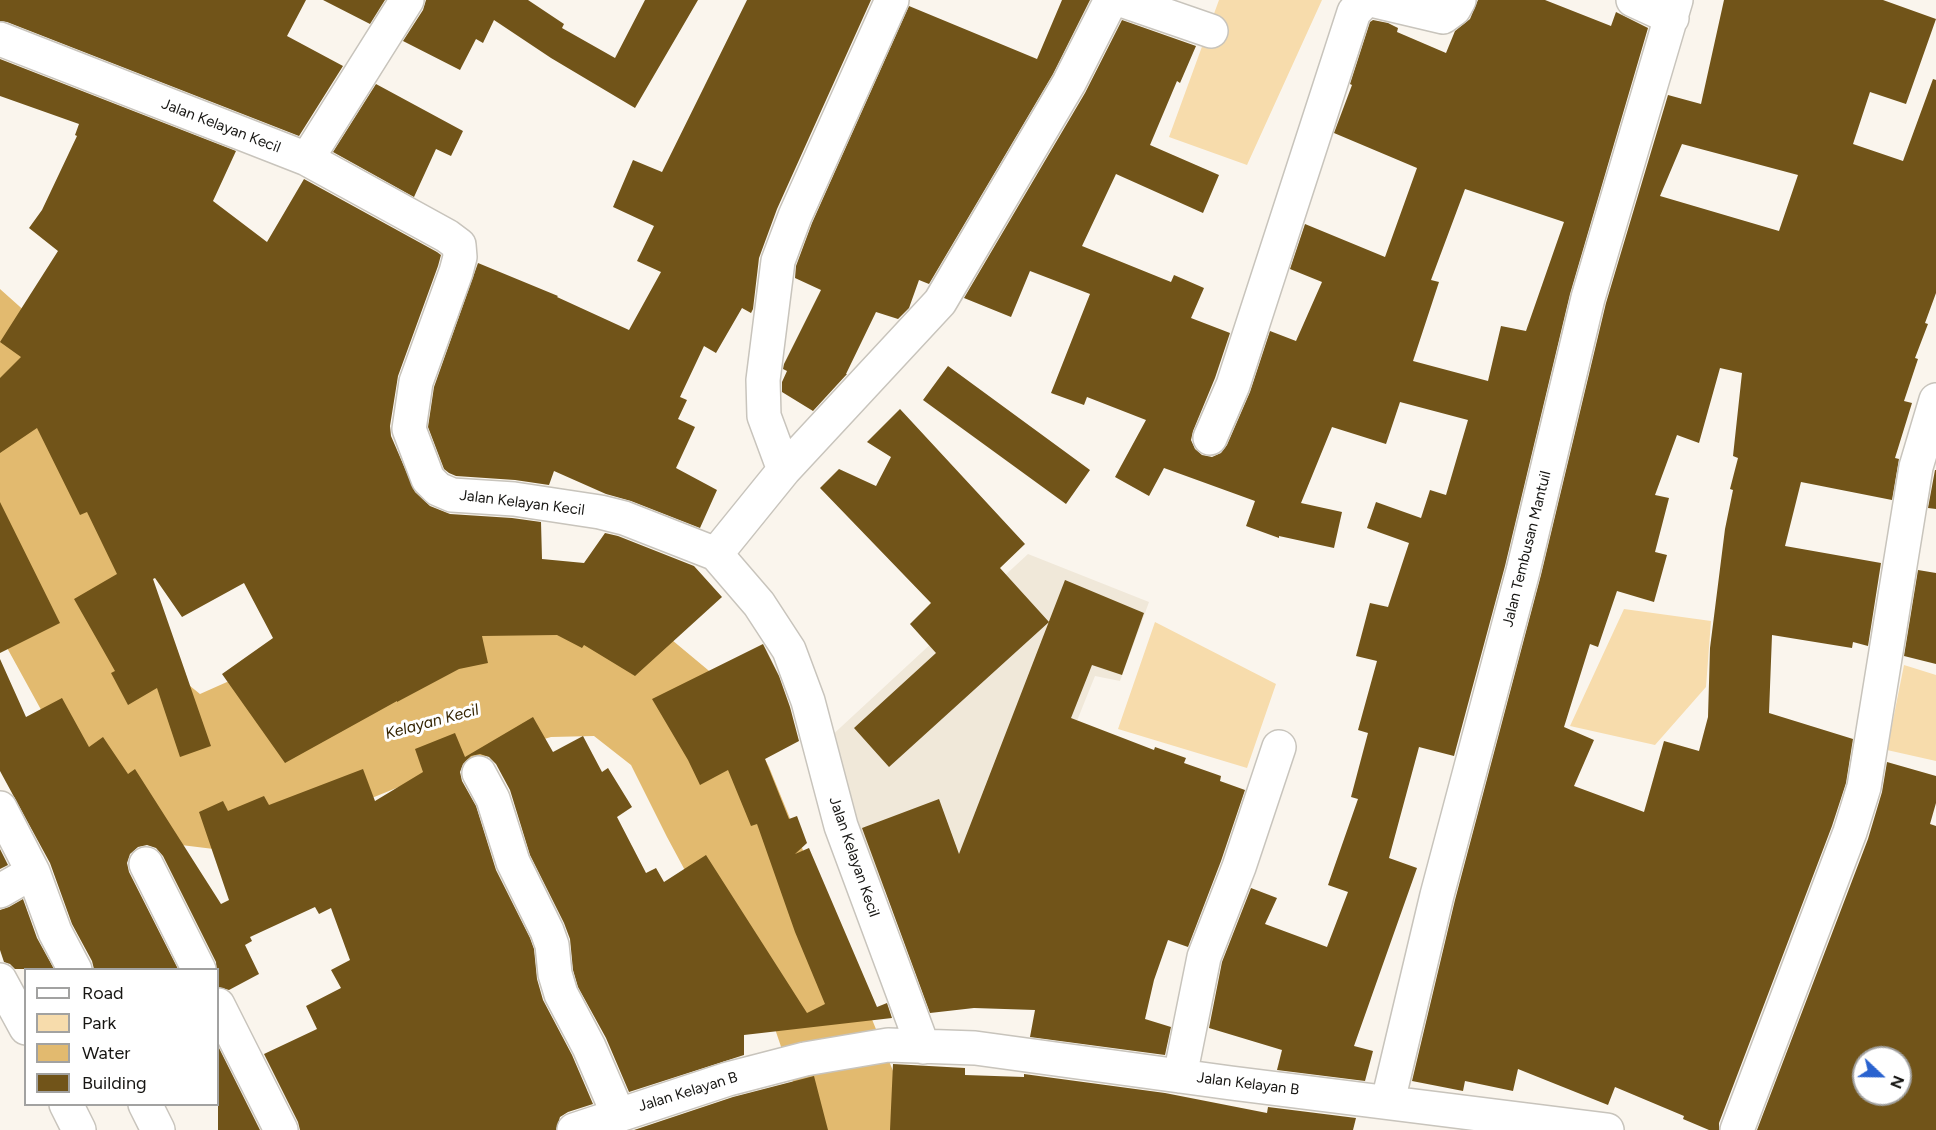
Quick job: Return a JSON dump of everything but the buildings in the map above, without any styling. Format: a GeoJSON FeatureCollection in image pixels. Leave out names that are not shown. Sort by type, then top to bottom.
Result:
{"type":"FeatureCollection","features":[{"type":"Feature","properties":{"kind":"street"},"geometry":{"type":"LineString","coordinates":[[307,159],[407,0]]}},
{"type":"Feature","properties":{"kind":"street"},"geometry":{"type":"LineString","coordinates":[[784,470],[764,416],[763,380],[778,261],[795,216],[892,0]]}},
{"type":"Feature","properties":{"kind":"street"},"geometry":{"type":"LineString","coordinates":[[716,554],[784,470],[940,302],[1069,83],[1111,0]]}},
{"type":"Feature","properties":{"kind":"street"},"geometry":{"type":"LineString","coordinates":[[1121,0],[1211,31]]}},
{"type":"Feature","properties":{"kind":"street"},"geometry":{"type":"LineString","coordinates":[[1210,438],[1233,385],[1354,12],[1364,2],[1371,0],[1443,17],[1454,9],[1459,0]]}},
{"type":"Feature","properties":{"kind":"street"},"geometry":{"type":"LineString","coordinates":[[1633,0],[1674,9]]}},
{"type":"Feature","properties":{"kind":"street","name":"Jalan Tembusan Mantuil"},"geometry":{"type":"LineString","coordinates":[[1388,1101],[1437,895],[1523,571],[1588,298],[1674,9]]}},
{"type":"Feature","properties":{"kind":"street","name":"Jalan Kelayan Kecil"},"geometry":{"type":"LineString","coordinates":[[0,39],[307,159],[447,236],[459,245],[460,257],[456,272],[416,382],[409,429],[428,479],[438,489],[452,495],[514,499],[600,512],[624,518],[716,554],[759,604],[789,651],[808,701],[841,826],[923,1047]]}},
{"type":"Feature","properties":{"kind":"street"},"geometry":{"type":"LineString","coordinates":[[1737,1130],[1842,854],[1864,788],[1916,467],[1936,400]]}},
{"type":"Feature","properties":{"kind":"street"},"geometry":{"type":"LineString","coordinates":[[1180,1076],[1204,957],[1239,867],[1279,747]]}},
{"type":"Feature","properties":{"kind":"street"},"geometry":{"type":"LineString","coordinates":[[480,773],[493,799],[513,862],[547,931],[561,994],[589,1047],[618,1114]]}},
{"type":"Feature","properties":{"kind":"street"},"geometry":{"type":"LineString","coordinates":[[0,808],[33,872],[55,932],[74,968]]}},
{"type":"Feature","properties":{"kind":"street"},"geometry":{"type":"LineString","coordinates":[[146,864],[198,968]]}},
{"type":"Feature","properties":{"kind":"street"},"geometry":{"type":"LineString","coordinates":[[0,891],[33,872]]}},
{"type":"Feature","properties":{"kind":"street"},"geometry":{"type":"LineString","coordinates":[[0,980],[24,1024]]}},
{"type":"Feature","properties":{"kind":"street"},"geometry":{"type":"LineString","coordinates":[[219,1007],[281,1130]]}},
{"type":"Feature","properties":{"kind":"street","name":"Jalan Kelayan B"},"geometry":{"type":"LineString","coordinates":[[574,1130],[728,1079],[805,1059],[888,1045],[975,1048],[1607,1130]]}},
{"type":"Feature","properties":{"kind":"street"},"geometry":{"type":"LineString","coordinates":[[67,1106],[79,1130]]}},
{"type":"Feature","properties":{"kind":"street"},"geometry":{"type":"LineString","coordinates":[[146,1106],[158,1130]]}},
{"type":"Feature","properties":{"kind":"shaded area"},"geometry":{"type":"Polygon","coordinates":[[[1028,554],[1149,602],[1120,681],[1095,676],[1023,855],[873,892],[828,739],[1028,554]]]}},
{"type":"Feature","properties":{"kind":"green space"},"geometry":{"type":"Polygon","coordinates":[[[1219,0],[1322,0],[1247,165],[1169,137],[1219,0]]]}},
{"type":"Feature","properties":{"kind":"green space"},"geometry":{"type":"Polygon","coordinates":[[[1624,609],[1711,621],[1706,687],[1655,745],[1570,726],[1624,609]]]}},
{"type":"Feature","properties":{"kind":"green space"},"geometry":{"type":"Polygon","coordinates":[[[1155,622],[1276,684],[1247,768],[1118,729],[1155,622]]]}},
{"type":"Feature","properties":{"kind":"green space"},"geometry":{"type":"Polygon","coordinates":[[[1904,665],[1936,675],[1936,761],[1887,750],[1904,665]]]}},
{"type":"Feature","properties":{"kind":"water","name":"Kelayan Kecil"},"geometry":{"type":"Polygon","coordinates":[[[0,289],[75,356],[164,665],[200,694],[236,678],[435,603],[666,635],[726,685],[769,767],[900,1088],[1273,1130],[695,1130],[795,1088],[773,1023],[752,995],[631,765],[594,736],[551,737],[443,769],[281,835],[222,850],[181,845],[56,737],[0,635],[0,289]]]}}]}
